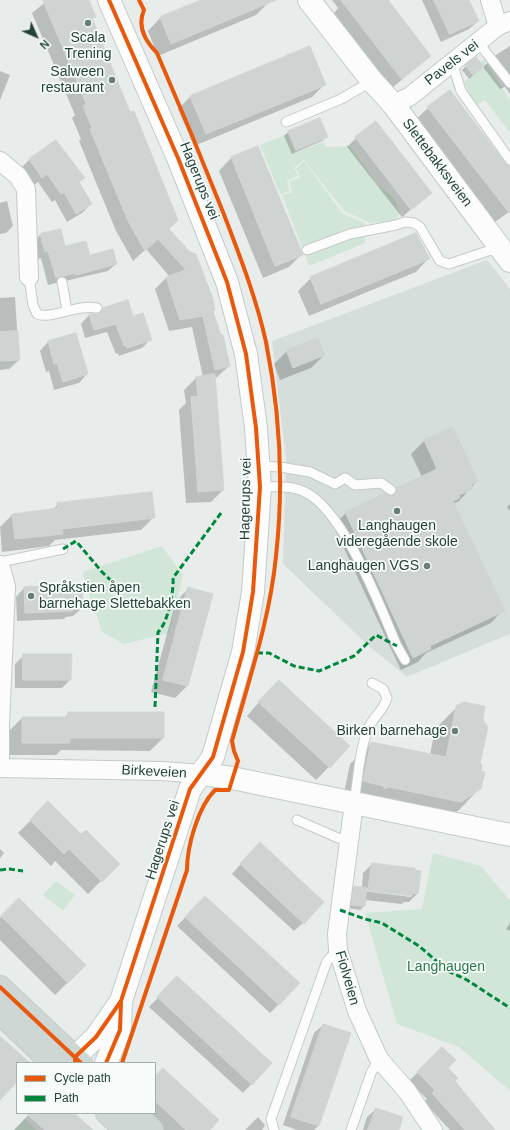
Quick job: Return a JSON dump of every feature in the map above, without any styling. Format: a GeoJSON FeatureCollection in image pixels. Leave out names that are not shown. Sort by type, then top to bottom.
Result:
{"type":"FeatureCollection","features":[{"type":"Feature","properties":{"kind":"main road","name":"Slettebakksveien"},"geometry":{"type":"LineString","coordinates":[[309,0],[372,81],[392,104],[505,254]]}},
{"type":"Feature","properties":{"kind":"main road","name":"Hagerups vei"},"geometry":{"type":"LineString","coordinates":[[106,1062],[120,1030],[121,1001],[190,789],[213,757],[243,652],[253,592],[260,476],[246,354],[227,282],[115,2]]}},
{"type":"Feature","properties":{"kind":"main road","name":"Birkeveien"},"geometry":{"type":"LineString","coordinates":[[202,774],[232,778],[510,835]]}},
{"type":"Feature","properties":{"kind":"main road"},"geometry":{"type":"LineString","coordinates":[[0,987],[77,1061]]}},
{"type":"Feature","properties":{"kind":"main road","name":"Hagerups vei"},"geometry":{"type":"LineString","coordinates":[[77,1061],[121,1001]]}},
{"type":"Feature","properties":{"kind":"main road"},"geometry":{"type":"LineString","coordinates":[[0,1013],[51,1062]]}},
{"type":"Feature","properties":{"kind":"main road"},"geometry":{"type":"LineString","coordinates":[[108,1114],[126,1130]]}},
{"type":"Feature","properties":{"kind":"main road"},"geometry":{"type":"LineString","coordinates":[[135,1114],[152,1130]]}},
{"type":"Feature","properties":{"kind":"street"},"geometry":{"type":"LineString","coordinates":[[490,0],[504,24]]}},
{"type":"Feature","properties":{"kind":"street","name":"Pavels vei"},"geometry":{"type":"LineString","coordinates":[[392,104],[408,97],[478,42],[504,24]]}},
{"type":"Feature","properties":{"kind":"street"},"geometry":{"type":"LineString","coordinates":[[0,161],[18,176],[26,189],[30,277]]}},
{"type":"Feature","properties":{"kind":"street"},"geometry":{"type":"LineString","coordinates":[[0,564],[6,586],[0,725],[0,768]]}},
{"type":"Feature","properties":{"kind":"street","name":"Birkeveien"},"geometry":{"type":"LineString","coordinates":[[0,768],[162,771],[202,774]]}},
{"type":"Feature","properties":{"kind":"street","name":"Fiolveien"},"geometry":{"type":"LineString","coordinates":[[354,803],[337,934],[338,950],[357,1011],[379,1059],[407,1091],[433,1130]]}},
{"type":"Feature","properties":{"kind":"lane"},"geometry":{"type":"LineString","coordinates":[[478,42],[510,83]]}},
{"type":"Feature","properties":{"kind":"lane"},"geometry":{"type":"LineString","coordinates":[[452,62],[461,91],[510,160]]}},
{"type":"Feature","properties":{"kind":"lane"},"geometry":{"type":"LineString","coordinates":[[286,122],[338,100],[372,81]]}},
{"type":"Feature","properties":{"kind":"lane","name":"Slettebakksveien"},"geometry":{"type":"LineString","coordinates":[[307,250],[350,234],[405,222],[414,223],[420,227],[440,261],[444,263],[449,264],[505,254]]}},
{"type":"Feature","properties":{"kind":"lane"},"geometry":{"type":"LineString","coordinates":[[30,277],[33,305],[37,314],[48,316],[86,306],[97,308]]}},
{"type":"Feature","properties":{"kind":"lane"},"geometry":{"type":"LineString","coordinates":[[62,282],[67,310]]}},
{"type":"Feature","properties":{"kind":"lane"},"geometry":{"type":"LineString","coordinates":[[260,476],[280,467],[310,472],[335,484],[345,478],[355,485],[381,483],[391,490]]}},
{"type":"Feature","properties":{"kind":"lane","name":"Hagerups vei"},"geometry":{"type":"LineString","coordinates":[[260,476],[298,489],[314,497],[338,524],[355,554],[397,646],[405,660]]}},
{"type":"Feature","properties":{"kind":"lane"},"geometry":{"type":"LineString","coordinates":[[0,564],[62,549]]}},
{"type":"Feature","properties":{"kind":"lane"},"geometry":{"type":"LineString","coordinates":[[354,803],[366,736],[373,720],[385,706],[387,698],[383,689],[372,683]]}},
{"type":"Feature","properties":{"kind":"lane"},"geometry":{"type":"LineString","coordinates":[[297,820],[338,838],[349,839]]}},
{"type":"Feature","properties":{"kind":"lane"},"geometry":{"type":"LineString","coordinates":[[274,1130],[271,1118],[301,1031],[327,961],[338,950]]}},
{"type":"Feature","properties":{"kind":"lane"},"geometry":{"type":"LineString","coordinates":[[351,1130],[371,1073],[379,1059]]}},
{"type":"Feature","properties":{"kind":"shaded area","name":"Langhaugen videregående skole"},"geometry":{"type":"Polygon","coordinates":[[[487,260],[510,289],[510,634],[407,677],[370,647],[283,564],[286,459],[272,341],[487,260]]]}},
{"type":"Feature","properties":{"kind":"green space"},"geometry":{"type":"Polygon","coordinates":[[[484,60],[510,100],[510,133],[485,100],[476,106],[464,82],[484,67],[480,62],[484,60]]]}},
{"type":"Feature","properties":{"kind":"green space"},"geometry":{"type":"Polygon","coordinates":[[[287,134],[295,153],[323,142],[327,147],[350,146],[378,185],[394,198],[400,213],[395,221],[370,223],[344,211],[304,160],[294,168],[298,176],[287,181],[290,191],[280,194],[260,145],[287,134]]]}},
{"type":"Feature","properties":{"kind":"green space"},"geometry":{"type":"Polygon","coordinates":[[[304,161],[343,214],[365,223],[365,243],[309,266],[282,195],[292,192],[289,182],[300,177],[296,169],[304,161]]]}},
{"type":"Feature","properties":{"kind":"green space"},"geometry":{"type":"Polygon","coordinates":[[[162,546],[183,575],[169,633],[124,644],[102,632],[82,572],[162,546]]]}},
{"type":"Feature","properties":{"kind":"green space","name":"Langhaugen"},"geometry":{"type":"Polygon","coordinates":[[[433,853],[481,866],[510,901],[510,1091],[459,1047],[397,1024],[365,913],[422,909],[433,853]]]}},
{"type":"Feature","properties":{"kind":"green space"},"geometry":{"type":"Polygon","coordinates":[[[56,881],[75,895],[63,911],[43,895],[56,881]]]}},
{"type":"Feature","properties":{"kind":"green space"},"geometry":{"type":"Polygon","coordinates":[[[25,1119],[36,1130],[14,1130],[25,1119]]]}},
{"type":"Feature","properties":{"kind":"building"},"geometry":{"type":"Polygon","coordinates":[[[43,0],[89,0],[96,17],[92,18],[130,112],[134,111],[178,220],[169,229],[190,252],[196,254],[213,299],[215,310],[213,311],[221,335],[223,335],[230,366],[215,370],[203,316],[180,320],[166,277],[186,270],[158,239],[145,251],[128,221],[90,129],[92,128],[83,106],[86,104],[43,0]]]}},
{"type":"Feature","properties":{"kind":"building"},"geometry":{"type":"Polygon","coordinates":[[[201,0],[276,0],[171,44],[160,17],[201,0]]]}},
{"type":"Feature","properties":{"kind":"building"},"geometry":{"type":"Polygon","coordinates":[[[341,0],[388,0],[431,56],[402,79],[341,0]]]}},
{"type":"Feature","properties":{"kind":"building"},"geometry":{"type":"Polygon","coordinates":[[[434,0],[469,0],[479,21],[450,34],[434,0]]]}},
{"type":"Feature","properties":{"kind":"building"},"geometry":{"type":"Polygon","coordinates":[[[310,46],[326,85],[206,134],[190,96],[310,46]]]}},
{"type":"Feature","properties":{"kind":"building"},"geometry":{"type":"Polygon","coordinates":[[[476,57],[484,67],[473,75],[465,65],[476,57]]]}},
{"type":"Feature","properties":{"kind":"building"},"geometry":{"type":"Polygon","coordinates":[[[450,90],[505,163],[510,167],[510,214],[427,107],[450,90]]]}},
{"type":"Feature","properties":{"kind":"building"},"geometry":{"type":"Polygon","coordinates":[[[320,118],[328,137],[296,150],[288,131],[320,118]]]}},
{"type":"Feature","properties":{"kind":"building"},"geometry":{"type":"Polygon","coordinates":[[[376,121],[432,193],[411,210],[355,137],[376,121]]]}},
{"type":"Feature","properties":{"kind":"building"},"geometry":{"type":"Polygon","coordinates":[[[56,140],[85,178],[79,182],[92,204],[76,214],[64,192],[61,194],[47,174],[42,178],[29,159],[56,140]]]}},
{"type":"Feature","properties":{"kind":"building"},"geometry":{"type":"Polygon","coordinates":[[[258,146],[303,255],[275,266],[231,157],[258,146]]]}},
{"type":"Feature","properties":{"kind":"building"},"geometry":{"type":"Polygon","coordinates":[[[61,229],[65,246],[86,241],[90,255],[113,249],[117,264],[80,274],[75,275],[75,273],[56,278],[48,251],[45,252],[40,234],[61,229]]]}},
{"type":"Feature","properties":{"kind":"building"},"geometry":{"type":"Polygon","coordinates":[[[416,233],[430,259],[321,304],[310,277],[416,233]]]}},
{"type":"Feature","properties":{"kind":"building"},"geometry":{"type":"Polygon","coordinates":[[[128,300],[133,316],[143,313],[152,340],[127,348],[126,345],[124,346],[116,324],[94,330],[89,314],[99,314],[103,308],[128,300]]]}},
{"type":"Feature","properties":{"kind":"building"},"geometry":{"type":"Polygon","coordinates":[[[18,331],[20,360],[0,361],[0,332],[18,331]]]}},
{"type":"Feature","properties":{"kind":"building"},"geometry":{"type":"Polygon","coordinates":[[[76,333],[88,374],[63,382],[57,363],[54,364],[48,341],[76,333]]]}},
{"type":"Feature","properties":{"kind":"building"},"geometry":{"type":"Polygon","coordinates":[[[318,338],[325,355],[293,368],[286,350],[318,338]]]}},
{"type":"Feature","properties":{"kind":"building"},"geometry":{"type":"Polygon","coordinates":[[[215,374],[224,490],[198,492],[191,397],[198,396],[196,377],[215,374]]]}},
{"type":"Feature","properties":{"kind":"building","name":"Langhaugen VGS"},"geometry":{"type":"Polygon","coordinates":[[[453,427],[478,481],[471,485],[473,489],[459,495],[460,498],[453,501],[505,611],[430,646],[431,649],[413,658],[345,512],[385,493],[390,496],[394,495],[397,491],[396,488],[437,469],[424,440],[453,427]]]}},
{"type":"Feature","properties":{"kind":"building"},"geometry":{"type":"Polygon","coordinates":[[[152,492],[155,518],[62,529],[63,534],[15,539],[12,514],[58,508],[57,503],[152,492]]]}},
{"type":"Feature","properties":{"kind":"building"},"geometry":{"type":"Polygon","coordinates":[[[72,585],[72,588],[82,587],[83,608],[73,608],[73,611],[25,613],[24,587],[72,585]]]}},
{"type":"Feature","properties":{"kind":"building"},"geometry":{"type":"Polygon","coordinates":[[[188,587],[213,594],[188,686],[163,680],[188,587]]]}},
{"type":"Feature","properties":{"kind":"building"},"geometry":{"type":"Polygon","coordinates":[[[23,654],[72,654],[71,680],[23,680],[23,654]]]}},
{"type":"Feature","properties":{"kind":"building"},"geometry":{"type":"Polygon","coordinates":[[[279,680],[350,746],[330,768],[258,702],[279,680]]]}},
{"type":"Feature","properties":{"kind":"building"},"geometry":{"type":"Polygon","coordinates":[[[464,702],[485,706],[483,720],[488,727],[480,764],[482,765],[481,771],[485,772],[481,789],[461,802],[389,787],[385,789],[383,786],[363,781],[371,742],[446,757],[456,706],[464,702]]]}},
{"type":"Feature","properties":{"kind":"building"},"geometry":{"type":"Polygon","coordinates":[[[68,712],[164,712],[164,738],[70,738],[70,743],[22,743],[22,717],[68,717],[68,712]]]}},
{"type":"Feature","properties":{"kind":"building"},"geometry":{"type":"Polygon","coordinates":[[[48,801],[81,834],[86,830],[120,864],[102,882],[69,849],[64,854],[30,820],[48,801]]]}},
{"type":"Feature","properties":{"kind":"building"},"geometry":{"type":"Polygon","coordinates":[[[260,842],[324,902],[304,924],[240,864],[260,842]]]}},
{"type":"Feature","properties":{"kind":"building"},"geometry":{"type":"Polygon","coordinates":[[[372,863],[415,868],[415,870],[421,871],[418,894],[412,893],[412,896],[368,891],[372,863]]]}},
{"type":"Feature","properties":{"kind":"building"},"geometry":{"type":"Polygon","coordinates":[[[354,886],[367,888],[365,906],[351,905],[354,886]]]}},
{"type":"Feature","properties":{"kind":"building"},"geometry":{"type":"Polygon","coordinates":[[[205,896],[300,983],[279,1005],[185,917],[205,896]]]}},
{"type":"Feature","properties":{"kind":"building"},"geometry":{"type":"Polygon","coordinates":[[[19,898],[86,965],[68,983],[1,916],[19,898]]]}},
{"type":"Feature","properties":{"kind":"building"},"geometry":{"type":"Polygon","coordinates":[[[177,976],[272,1063],[252,1085],[157,997],[177,976]]]}},
{"type":"Feature","properties":{"kind":"building"},"geometry":{"type":"Polygon","coordinates":[[[323,1024],[351,1033],[319,1126],[291,1117],[323,1024]]]}},
{"type":"Feature","properties":{"kind":"building"},"geometry":{"type":"Polygon","coordinates":[[[0,1036],[29,1062],[16,1062],[16,1083],[0,1100],[0,1036]]]}},
{"type":"Feature","properties":{"kind":"building"},"geometry":{"type":"Polygon","coordinates":[[[442,1047],[456,1060],[448,1068],[458,1078],[455,1081],[495,1130],[465,1130],[432,1093],[435,1090],[417,1072],[442,1047]]]}},
{"type":"Feature","properties":{"kind":"building"},"geometry":{"type":"Polygon","coordinates":[[[163,1068],[219,1120],[210,1130],[186,1130],[156,1102],[156,1075],[163,1068]]]}},
{"type":"Feature","properties":{"kind":"building"},"geometry":{"type":"Polygon","coordinates":[[[376,1108],[403,1117],[399,1130],[368,1130],[376,1108]]]}},
{"type":"Feature","properties":{"kind":"building"},"geometry":{"type":"Polygon","coordinates":[[[27,1114],[75,1114],[93,1130],[45,1130],[27,1114]]]}},
{"type":"Feature","properties":{"kind":"marked path"},"geometry":{"type":"LineString","coordinates":[[155,707],[158,632],[165,622],[170,606],[173,578],[221,513]]}},
{"type":"Feature","properties":{"kind":"marked path"},"geometry":{"type":"LineString","coordinates":[[63,549],[76,541],[102,572],[123,592]]}},
{"type":"Feature","properties":{"kind":"marked path"},"geometry":{"type":"LineString","coordinates":[[257,653],[269,653],[294,666],[319,671],[354,656],[376,635],[397,646]]}},
{"type":"Feature","properties":{"kind":"marked path"},"geometry":{"type":"LineString","coordinates":[[0,870],[9,869],[23,871]]}},
{"type":"Feature","properties":{"kind":"marked path"},"geometry":{"type":"LineString","coordinates":[[340,910],[365,919],[382,923],[419,946],[448,971],[467,980],[510,1008]]}},
{"type":"Feature","properties":{"kind":"cycle path"},"geometry":{"type":"LineString","coordinates":[[106,1062],[120,1030],[121,1001],[190,789],[213,757],[243,652],[253,592],[260,487],[256,428],[246,354],[227,282],[178,158],[109,0]]}},
{"type":"Feature","properties":{"kind":"cycle path"},"geometry":{"type":"LineString","coordinates":[[122,1062],[187,870],[191,839],[199,816],[203,806],[215,790],[229,790],[238,761],[232,741],[258,649],[269,603],[276,556],[280,502],[279,448],[275,395],[266,342],[257,309],[247,276],[191,132],[157,53],[143,33],[141,22],[144,10],[139,0]]}},
{"type":"Feature","properties":{"kind":"cycle path"},"geometry":{"type":"LineString","coordinates":[[0,987],[80,1062]]}},
{"type":"Feature","properties":{"kind":"cycle path"},"geometry":{"type":"LineString","coordinates":[[75,1062],[75,1057],[96,1037],[121,1001]]}},
{"type":"Feature","properties":{"kind":"place","name":"Scala Trening"},"geometry":{"type":"Point","coordinates":[88,23]}},
{"type":"Feature","properties":{"kind":"place","name":"Salween restaurant"},"geometry":{"type":"Point","coordinates":[112,80]}},
{"type":"Feature","properties":{"kind":"place","name":"Langhaugen videregående skole"},"geometry":{"type":"Point","coordinates":[397,511]}},
{"type":"Feature","properties":{"kind":"place","name":"Langhaugen VGS"},"geometry":{"type":"Point","coordinates":[427,566]}},
{"type":"Feature","properties":{"kind":"place","name":"Språkstien åpen barnehage Slettebakken"},"geometry":{"type":"Point","coordinates":[31,596]}},
{"type":"Feature","properties":{"kind":"place","name":"Birken barnehage"},"geometry":{"type":"Point","coordinates":[455,731]}}]}
